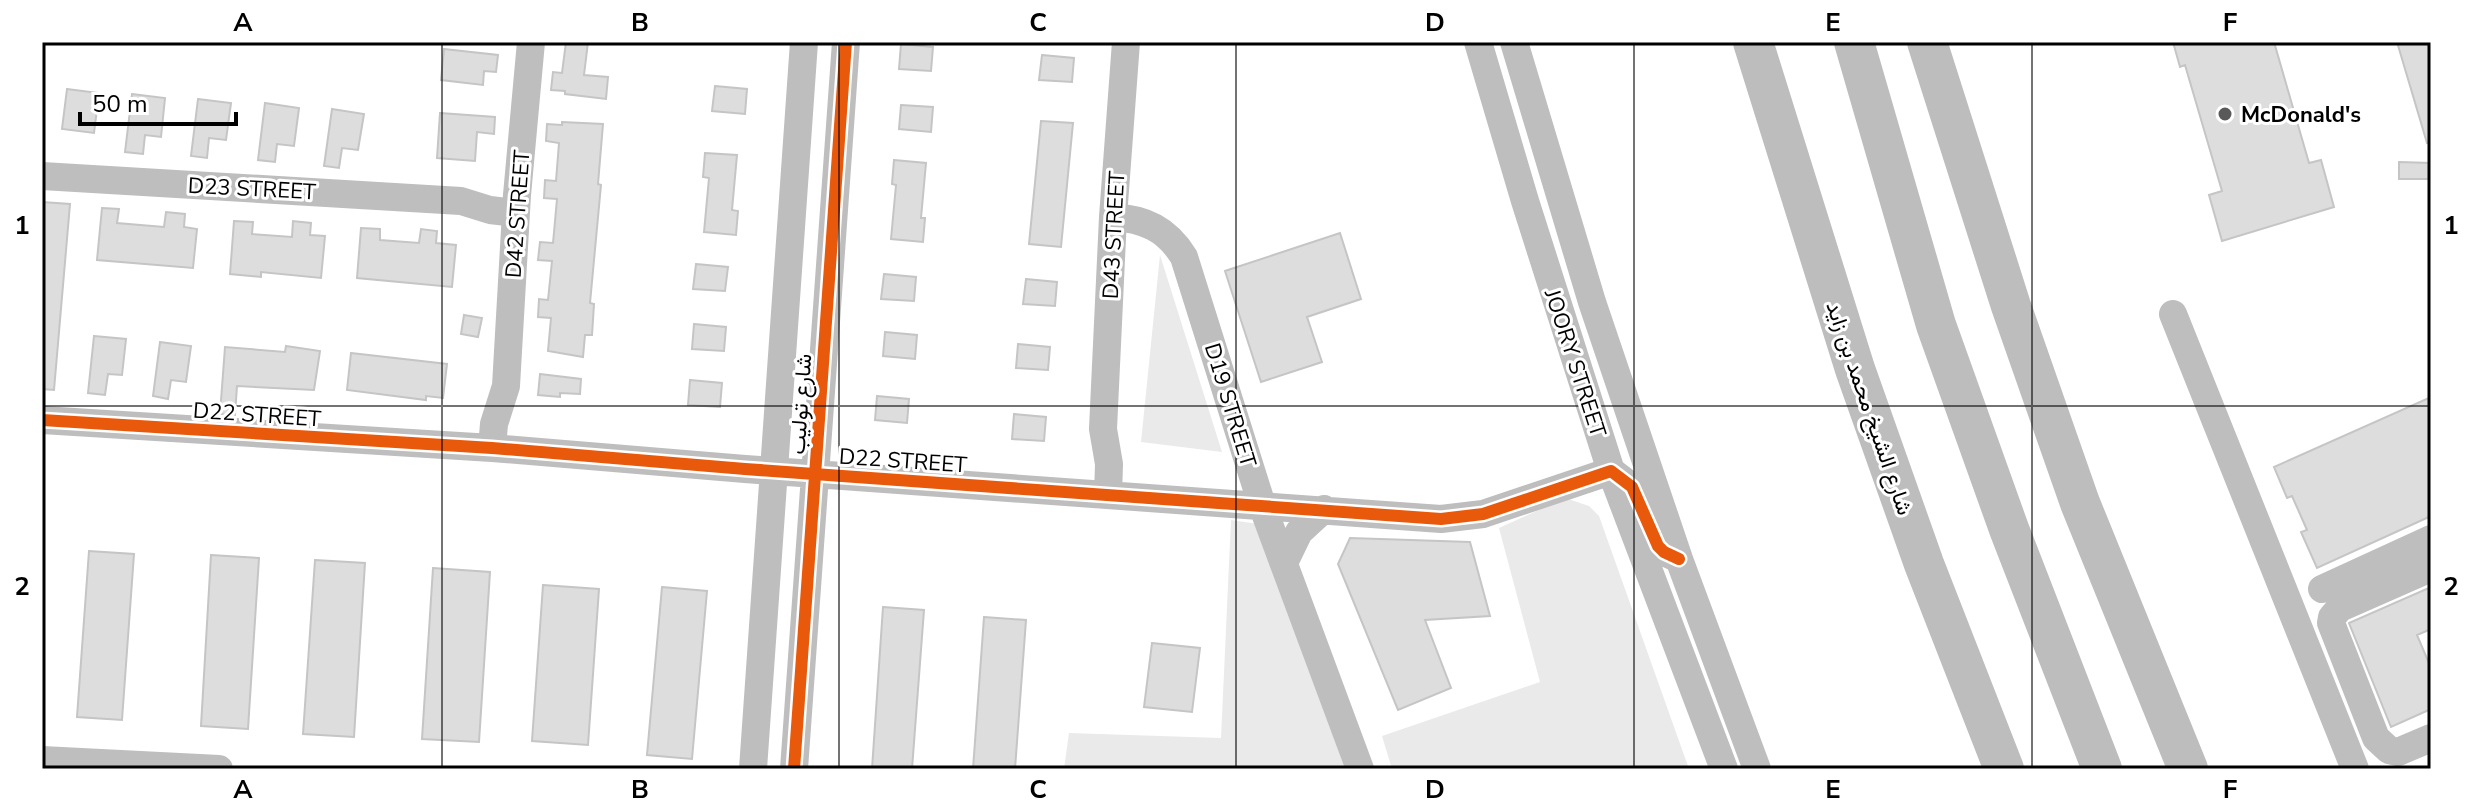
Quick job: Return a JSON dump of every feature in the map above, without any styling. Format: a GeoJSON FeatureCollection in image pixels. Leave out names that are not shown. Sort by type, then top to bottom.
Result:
{"type":"FeatureCollection","features":[{"type":"Feature","properties":{"kind":"highway","name":"شارع الشيخ محمد بن زايد"},"geometry":{"type":"LineString","coordinates":[[1753,42],[1855,369],[1924,564],[2004,769]]}},
{"type":"Feature","properties":{"kind":"highway"},"geometry":{"type":"LineString","coordinates":[[1854,42],[1936,325],[2009,529],[2102,769]]}},
{"type":"Feature","properties":{"kind":"highway"},"geometry":{"type":"LineString","coordinates":[[1927,42],[2011,306],[2080,503],[2188,769]]}},
{"type":"Feature","properties":{"kind":"street","name":"D42 STREET"},"geometry":{"type":"LineString","coordinates":[[502,449],[513,425],[506,386],[531,42]]}},
{"type":"Feature","properties":{"kind":"street","name":"شارع توليب"},"geometry":{"type":"LineString","coordinates":[[753,769],[804,42]]}},
{"type":"Feature","properties":{"kind":"street","name":"شارع توليب"},"geometry":{"type":"LineString","coordinates":[[794,769],[846,42]]}},
{"type":"Feature","properties":{"kind":"street","name":"D43 STREET"},"geometry":{"type":"LineString","coordinates":[[1098,494],[1109,464],[1103,429],[1113,217],[1126,42]]}},
{"type":"Feature","properties":{"kind":"street","name":"JOORY STREET"},"geometry":{"type":"LineString","coordinates":[[1478,42],[1611,471],[1724,769]]}},
{"type":"Feature","properties":{"kind":"street","name":"JOORY STREET"},"geometry":{"type":"LineString","coordinates":[[1514,42],[1592,302],[1679,559],[1757,769]]}},
{"type":"Feature","properties":{"kind":"street","name":"D23 STREET"},"geometry":{"type":"LineString","coordinates":[[42,176],[461,201],[490,210],[517,204]]}},
{"type":"Feature","properties":{"kind":"street","name":"D19 STREET"},"geometry":{"type":"LineString","coordinates":[[1113,217],[1155,226],[1167,234],[1184,257],[1262,505],[1360,769]]}},
{"type":"Feature","properties":{"kind":"street"},"geometry":{"type":"LineString","coordinates":[[2173,314],[2355,769]]}},
{"type":"Feature","properties":{"kind":"street","name":"D22 STREET"},"geometry":{"type":"LineString","coordinates":[[42,420],[502,449],[774,472],[1441,519],[1469,517],[1611,471]]}},
{"type":"Feature","properties":{"kind":"street"},"geometry":{"type":"LineString","coordinates":[[1611,471],[1632,487],[1658,546],[1679,559]]}},
{"type":"Feature","properties":{"kind":"street"},"geometry":{"type":"LineString","coordinates":[[1284,563],[1299,532],[1324,509]]}},
{"type":"Feature","properties":{"kind":"street"},"geometry":{"type":"LineString","coordinates":[[2322,589],[2431,539]]}},
{"type":"Feature","properties":{"kind":"street"},"geometry":{"type":"LineString","coordinates":[[2431,568],[2340,608],[2331,623],[2381,746],[2398,752],[2431,738]]}},
{"type":"Feature","properties":{"kind":"street"},"geometry":{"type":"LineString","coordinates":[[42,760],[219,769]]}},
{"type":"Feature","properties":{"kind":"shaded area"},"geometry":{"type":"Polygon","coordinates":[[[1160,255],[1222,452],[1141,442],[1160,255]]]}},
{"type":"Feature","properties":{"kind":"shaded area"},"geometry":{"type":"Polygon","coordinates":[[[1565,498],[1589,506],[1599,516],[1689,769],[1392,769],[1382,736],[1540,682],[1499,528],[1565,498]]]}},
{"type":"Feature","properties":{"kind":"shaded area"},"geometry":{"type":"Polygon","coordinates":[[[1231,520],[1258,524],[1345,769],[1064,769],[1069,733],[1221,738],[1231,520]]]}},
{"type":"Feature","properties":{"kind":"building"},"geometry":{"type":"Polygon","coordinates":[[[566,42],[588,42],[584,75],[608,77],[606,99],[551,90],[553,72],[562,73],[566,42]]]}},
{"type":"Feature","properties":{"kind":"building"},"geometry":{"type":"Polygon","coordinates":[[[2173,42],[2274,42],[2309,163],[2321,160],[2334,207],[2222,241],[2209,195],[2222,191],[2185,65],[2180,67],[2173,42]]]}},
{"type":"Feature","properties":{"kind":"building"},"geometry":{"type":"Polygon","coordinates":[[[2397,42],[2428,42],[2431,54],[2431,142],[2427,143],[2397,42]]]}},
{"type":"Feature","properties":{"kind":"building"},"geometry":{"type":"Polygon","coordinates":[[[901,44],[933,47],[931,71],[899,69],[901,44]]]}},
{"type":"Feature","properties":{"kind":"building"},"geometry":{"type":"Polygon","coordinates":[[[444,49],[498,55],[496,72],[484,71],[483,85],[441,80],[444,49]]]}},
{"type":"Feature","properties":{"kind":"building"},"geometry":{"type":"Polygon","coordinates":[[[1042,55],[1074,58],[1072,82],[1039,80],[1042,55]]]}},
{"type":"Feature","properties":{"kind":"building"},"geometry":{"type":"Polygon","coordinates":[[[715,86],[747,89],[745,114],[712,111],[715,86]]]}},
{"type":"Feature","properties":{"kind":"building"},"geometry":{"type":"Polygon","coordinates":[[[67,89],[99,93],[94,133],[62,129],[67,89]]]}},
{"type":"Feature","properties":{"kind":"building"},"geometry":{"type":"Polygon","coordinates":[[[132,94],[165,98],[161,137],[145,135],[143,154],[125,152],[132,94]]]}},
{"type":"Feature","properties":{"kind":"building"},"geometry":{"type":"Polygon","coordinates":[[[198,99],[231,103],[226,140],[209,138],[207,158],[191,156],[198,99]]]}},
{"type":"Feature","properties":{"kind":"building"},"geometry":{"type":"Polygon","coordinates":[[[265,103],[299,108],[294,146],[277,144],[275,162],[258,160],[265,103]]]}},
{"type":"Feature","properties":{"kind":"building"},"geometry":{"type":"Polygon","coordinates":[[[901,105],[933,107],[931,132],[899,129],[901,105]]]}},
{"type":"Feature","properties":{"kind":"building"},"geometry":{"type":"Polygon","coordinates":[[[332,109],[364,114],[358,150],[342,148],[339,168],[324,166],[332,109]]]}},
{"type":"Feature","properties":{"kind":"building"},"geometry":{"type":"Polygon","coordinates":[[[440,113],[495,117],[494,134],[477,132],[475,161],[437,158],[440,113]]]}},
{"type":"Feature","properties":{"kind":"building"},"geometry":{"type":"Polygon","coordinates":[[[1041,121],[1073,123],[1061,247],[1029,244],[1041,121]]]}},
{"type":"Feature","properties":{"kind":"building"},"geometry":{"type":"Polygon","coordinates":[[[562,122],[603,124],[598,184],[601,185],[590,303],[594,304],[592,335],[585,335],[583,357],[548,351],[551,318],[538,317],[539,299],[548,300],[552,261],[538,260],[540,242],[553,243],[557,199],[544,198],[545,180],[556,181],[559,143],[546,141],[547,124],[562,125],[562,122]]]}},
{"type":"Feature","properties":{"kind":"building"},"geometry":{"type":"Polygon","coordinates":[[[705,153],[737,155],[732,210],[738,211],[736,235],[704,232],[709,178],[703,177],[705,153]]]}},
{"type":"Feature","properties":{"kind":"building"},"geometry":{"type":"Polygon","coordinates":[[[894,160],[926,163],[921,218],[925,218],[923,242],[891,239],[896,185],[892,184],[894,160]]]}},
{"type":"Feature","properties":{"kind":"building"},"geometry":{"type":"Polygon","coordinates":[[[2399,162],[2431,163],[2431,179],[2399,179],[2399,162]]]}},
{"type":"Feature","properties":{"kind":"building"},"geometry":{"type":"Polygon","coordinates":[[[42,202],[70,204],[54,390],[42,389],[42,202]]]}},
{"type":"Feature","properties":{"kind":"building"},"geometry":{"type":"Polygon","coordinates":[[[102,208],[119,209],[117,223],[164,227],[166,212],[185,214],[184,227],[197,229],[193,268],[97,260],[102,208]]]}},
{"type":"Feature","properties":{"kind":"building"},"geometry":{"type":"Polygon","coordinates":[[[234,221],[253,222],[252,234],[292,237],[293,221],[311,223],[310,235],[325,236],[321,278],[261,272],[261,277],[230,274],[234,221]]]}},
{"type":"Feature","properties":{"kind":"building"},"geometry":{"type":"Polygon","coordinates":[[[361,228],[380,229],[380,240],[419,243],[421,229],[437,231],[436,243],[456,245],[452,287],[357,278],[361,228]]]}},
{"type":"Feature","properties":{"kind":"building"},"geometry":{"type":"Polygon","coordinates":[[[1340,233],[1361,299],[1307,317],[1322,362],[1261,382],[1225,271],[1340,233]]]}},
{"type":"Feature","properties":{"kind":"building"},"geometry":{"type":"Polygon","coordinates":[[[696,264],[728,267],[725,291],[693,289],[696,264]]]}},
{"type":"Feature","properties":{"kind":"building"},"geometry":{"type":"Polygon","coordinates":[[[884,274],[916,277],[914,301],[881,299],[884,274]]]}},
{"type":"Feature","properties":{"kind":"building"},"geometry":{"type":"Polygon","coordinates":[[[1026,279],[1057,282],[1055,306],[1023,304],[1026,279]]]}},
{"type":"Feature","properties":{"kind":"building"},"geometry":{"type":"Polygon","coordinates":[[[464,315],[482,318],[478,337],[461,334],[464,315]]]}},
{"type":"Feature","properties":{"kind":"building"},"geometry":{"type":"Polygon","coordinates":[[[694,324],[726,327],[724,351],[692,349],[694,324]]]}},
{"type":"Feature","properties":{"kind":"building"},"geometry":{"type":"Polygon","coordinates":[[[885,332],[917,335],[915,359],[883,356],[885,332]]]}},
{"type":"Feature","properties":{"kind":"building"},"geometry":{"type":"Polygon","coordinates":[[[94,336],[126,339],[122,375],[108,374],[105,395],[88,393],[94,336]]]}},
{"type":"Feature","properties":{"kind":"building"},"geometry":{"type":"Polygon","coordinates":[[[160,342],[191,346],[186,382],[171,380],[168,399],[153,396],[160,342]]]}},
{"type":"Feature","properties":{"kind":"building"},"geometry":{"type":"Polygon","coordinates":[[[1018,344],[1050,347],[1048,370],[1016,368],[1018,344]]]}},
{"type":"Feature","properties":{"kind":"building"},"geometry":{"type":"Polygon","coordinates":[[[286,346],[320,351],[314,390],[237,386],[235,415],[220,414],[225,347],[285,352],[286,346]]]}},
{"type":"Feature","properties":{"kind":"building"},"geometry":{"type":"Polygon","coordinates":[[[351,353],[447,364],[443,398],[426,396],[426,400],[347,390],[351,353]]]}},
{"type":"Feature","properties":{"kind":"building"},"geometry":{"type":"Polygon","coordinates":[[[540,374],[581,379],[580,394],[560,393],[560,397],[538,395],[540,374]]]}},
{"type":"Feature","properties":{"kind":"building"},"geometry":{"type":"Polygon","coordinates":[[[690,380],[722,383],[720,407],[688,405],[690,380]]]}},
{"type":"Feature","properties":{"kind":"building"},"geometry":{"type":"Polygon","coordinates":[[[877,396],[909,399],[907,423],[875,420],[877,396]]]}},
{"type":"Feature","properties":{"kind":"building"},"geometry":{"type":"Polygon","coordinates":[[[2431,397],[2431,516],[2317,568],[2301,532],[2307,530],[2292,496],[2287,498],[2274,467],[2431,397]]]}},
{"type":"Feature","properties":{"kind":"building"},"geometry":{"type":"Polygon","coordinates":[[[1014,414],[1046,417],[1044,441],[1012,439],[1014,414]]]}},
{"type":"Feature","properties":{"kind":"building"},"geometry":{"type":"Polygon","coordinates":[[[1350,538],[1470,542],[1490,616],[1425,620],[1451,688],[1398,710],[1338,564],[1350,538]]]}},
{"type":"Feature","properties":{"kind":"building"},"geometry":{"type":"Polygon","coordinates":[[[89,551],[134,554],[122,720],[77,717],[89,551]]]}},
{"type":"Feature","properties":{"kind":"building"},"geometry":{"type":"Polygon","coordinates":[[[211,555],[259,558],[248,729],[201,726],[211,555]]]}},
{"type":"Feature","properties":{"kind":"building"},"geometry":{"type":"Polygon","coordinates":[[[315,560],[365,563],[354,737],[303,734],[315,560]]]}},
{"type":"Feature","properties":{"kind":"building"},"geometry":{"type":"Polygon","coordinates":[[[433,568],[490,572],[479,742],[422,739],[433,568]]]}},
{"type":"Feature","properties":{"kind":"building"},"geometry":{"type":"Polygon","coordinates":[[[543,585],[599,589],[588,745],[532,741],[543,585]]]}},
{"type":"Feature","properties":{"kind":"building"},"geometry":{"type":"Polygon","coordinates":[[[662,587],[707,591],[692,759],[647,755],[662,587]]]}},
{"type":"Feature","properties":{"kind":"building"},"geometry":{"type":"Polygon","coordinates":[[[2431,587],[2431,629],[2417,635],[2431,668],[2431,709],[2391,727],[2349,623],[2431,587]]]}},
{"type":"Feature","properties":{"kind":"building"},"geometry":{"type":"Polygon","coordinates":[[[883,607],[924,610],[912,769],[872,769],[883,607]]]}},
{"type":"Feature","properties":{"kind":"building"},"geometry":{"type":"Polygon","coordinates":[[[984,617],[1026,620],[1015,769],[973,769],[984,617]]]}},
{"type":"Feature","properties":{"kind":"building"},"geometry":{"type":"Polygon","coordinates":[[[1152,643],[1200,648],[1192,712],[1144,707],[1152,643]]]}},
{"type":"Feature","properties":{"kind":"cycle path"},"geometry":{"type":"LineString","coordinates":[[794,769],[846,42]]}},
{"type":"Feature","properties":{"kind":"cycle path"},"geometry":{"type":"LineString","coordinates":[[42,420],[492,448],[1441,519],[1483,514],[1611,471],[1632,487],[1658,546],[1679,559]]}},
{"type":"Feature","properties":{"kind":"place","name":"McDonald's"},"geometry":{"type":"Point","coordinates":[2225,114]}}]}
